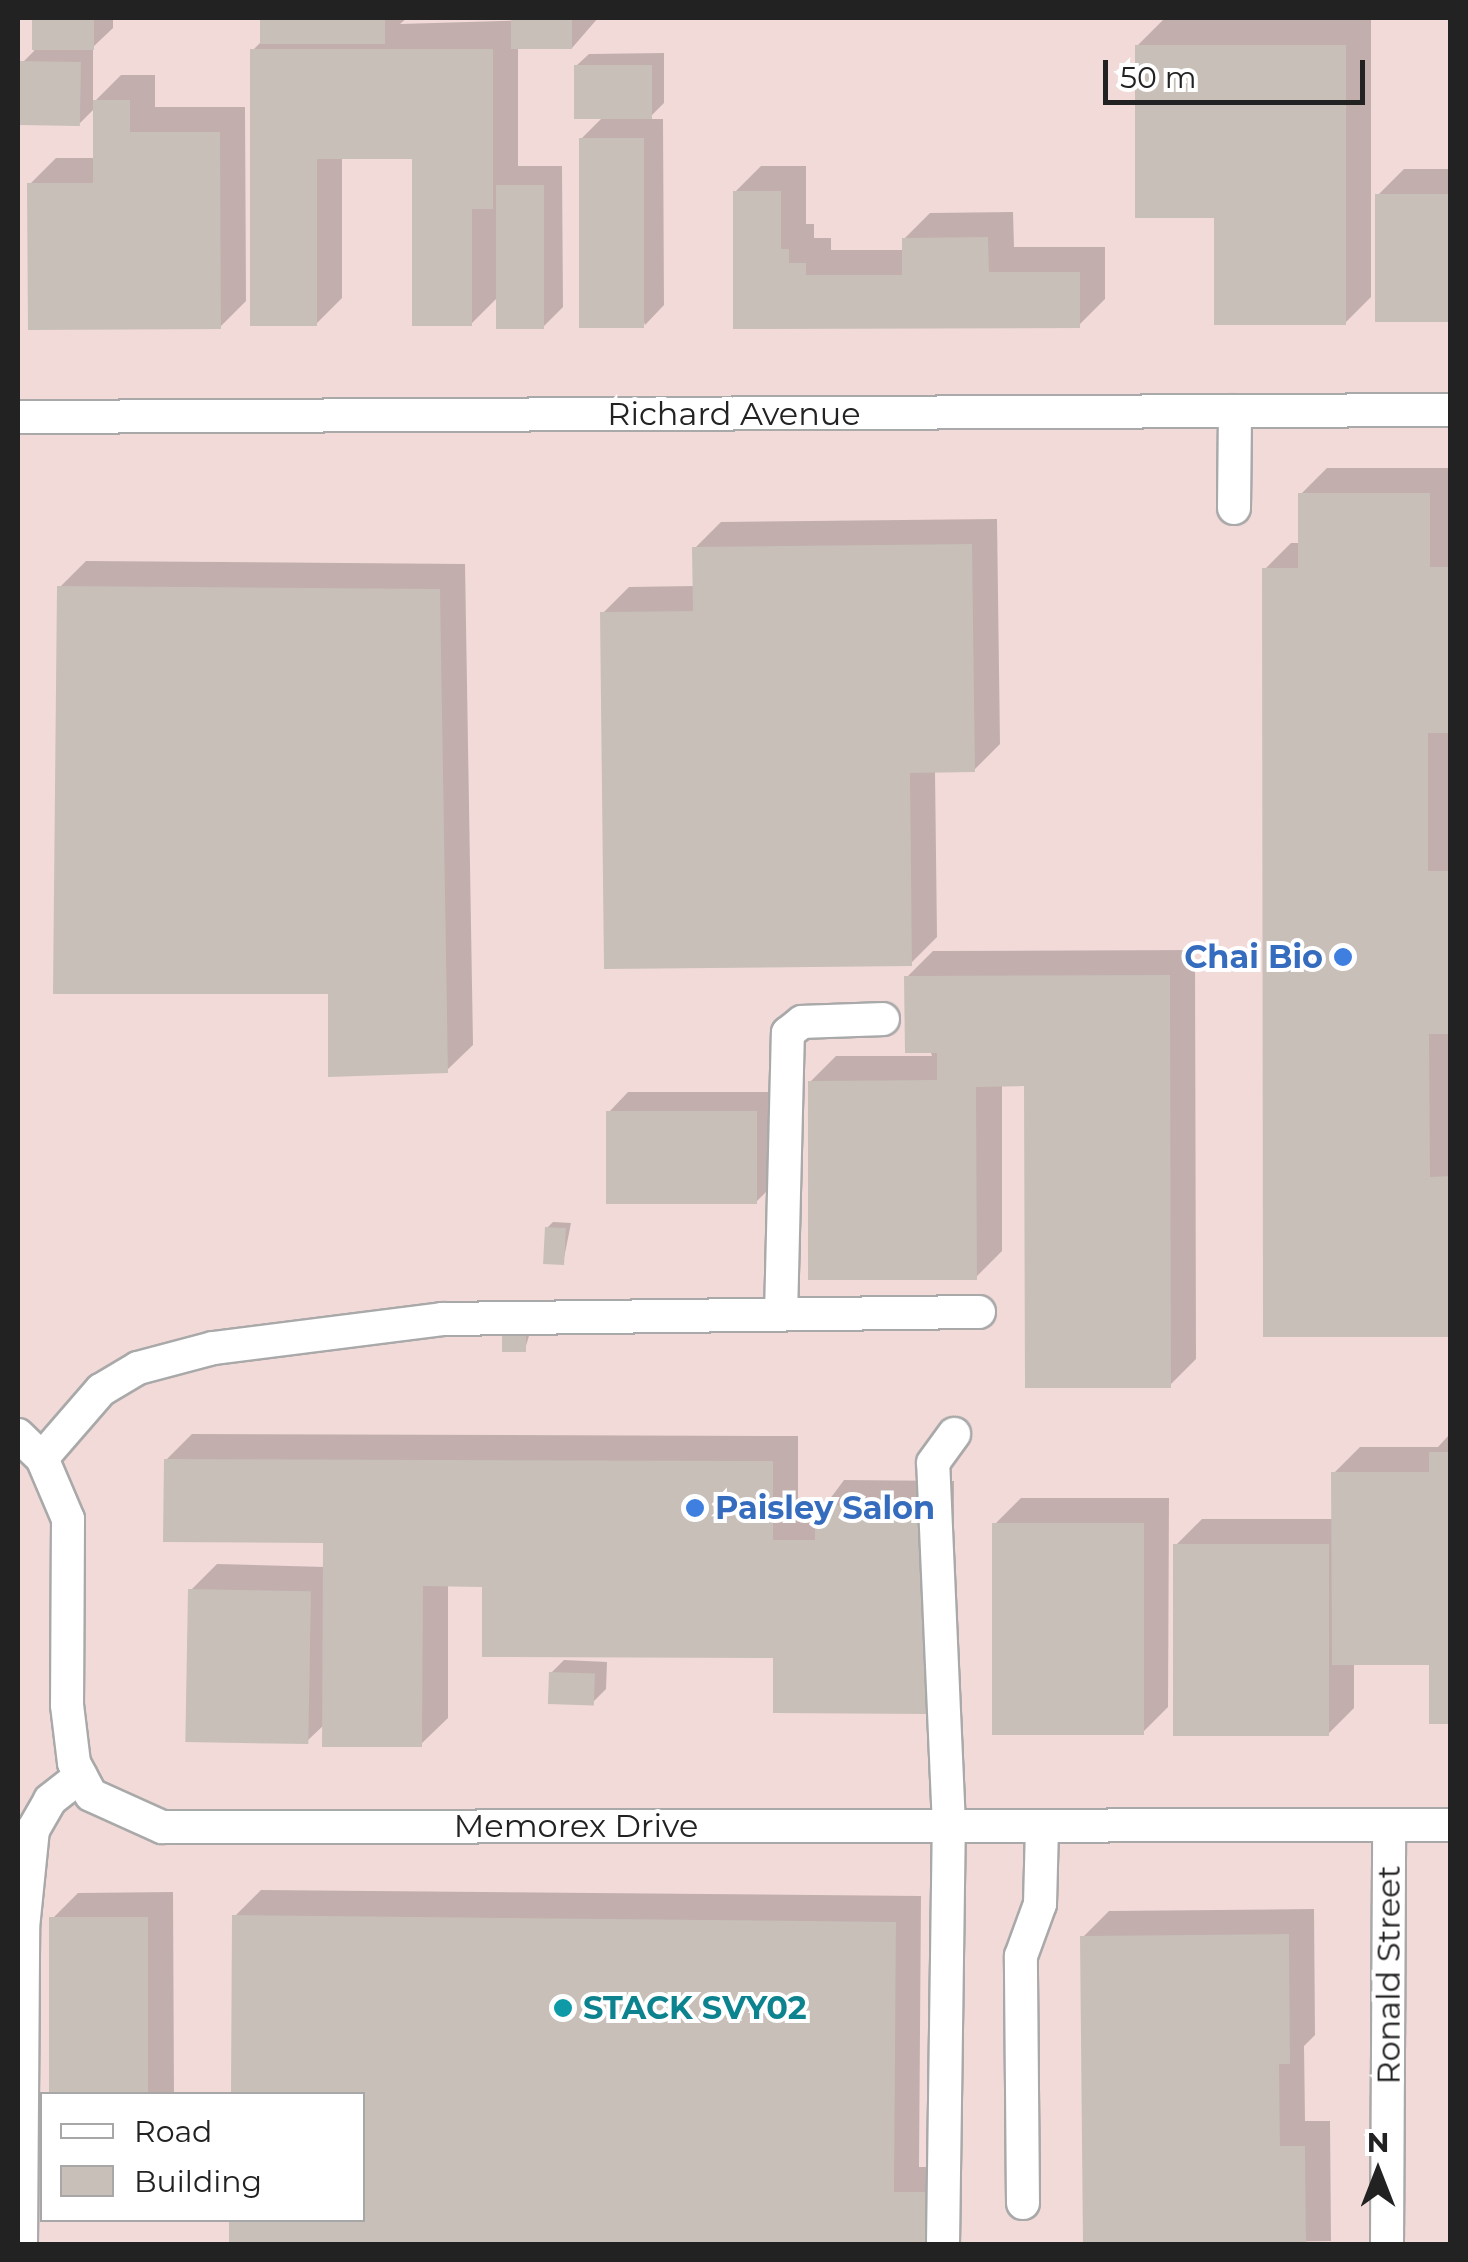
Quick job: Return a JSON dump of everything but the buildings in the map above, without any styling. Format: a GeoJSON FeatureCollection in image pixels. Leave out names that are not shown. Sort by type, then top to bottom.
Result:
{"type":"FeatureCollection","features":[{"type":"Feature","properties":{"kind":"street","name":"Richard Avenue"},"geometry":{"type":"LineString","coordinates":[[18,417],[1450,410]]}},
{"type":"Feature","properties":{"kind":"street"},"geometry":{"type":"LineString","coordinates":[[1234,508],[1235,411]]}},
{"type":"Feature","properties":{"kind":"street"},"geometry":{"type":"LineString","coordinates":[[781,1315],[788,1033],[802,1022],[883,1019]]}},
{"type":"Feature","properties":{"kind":"street"},"geometry":{"type":"LineString","coordinates":[[42,1458],[102,1390],[138,1368],[213,1348],[442,1319],[979,1312]]}},
{"type":"Feature","properties":{"kind":"street"},"geometry":{"type":"LineString","coordinates":[[18,1434],[42,1458],[68,1519],[67,1705],[81,1776],[50,1800],[33,1830],[23,1928],[21,2244]]}},
{"type":"Feature","properties":{"kind":"street"},"geometry":{"type":"LineString","coordinates":[[943,2244],[949,1826],[933,1463],[954,1434]]}},
{"type":"Feature","properties":{"kind":"street","name":"Memorex Drive"},"geometry":{"type":"LineString","coordinates":[[81,1776],[91,1796],[162,1827],[1450,1825]]}},
{"type":"Feature","properties":{"kind":"street"},"geometry":{"type":"LineString","coordinates":[[1023,2204],[1022,1956],[1040,1904],[1042,1826]]}},
{"type":"Feature","properties":{"kind":"street","name":"Ronald Street"},"geometry":{"type":"LineString","coordinates":[[1388,2244],[1390,1826]]}},
{"type":"Feature","properties":{"kind":"shaded area"},"geometry":{"type":"Polygon","coordinates":[[[18,18],[1450,18],[1450,2244],[18,2244],[18,18]]]}},
{"type":"Feature","properties":{"kind":"place","name":"Chai Bio"},"geometry":{"type":"Point","coordinates":[1343,957]}},
{"type":"Feature","properties":{"kind":"place","name":"Paisley Salon"},"geometry":{"type":"Point","coordinates":[695,1508]}},
{"type":"Feature","properties":{"kind":"place","name":"STACK SVY02"},"geometry":{"type":"Point","coordinates":[563,2008]}}]}
